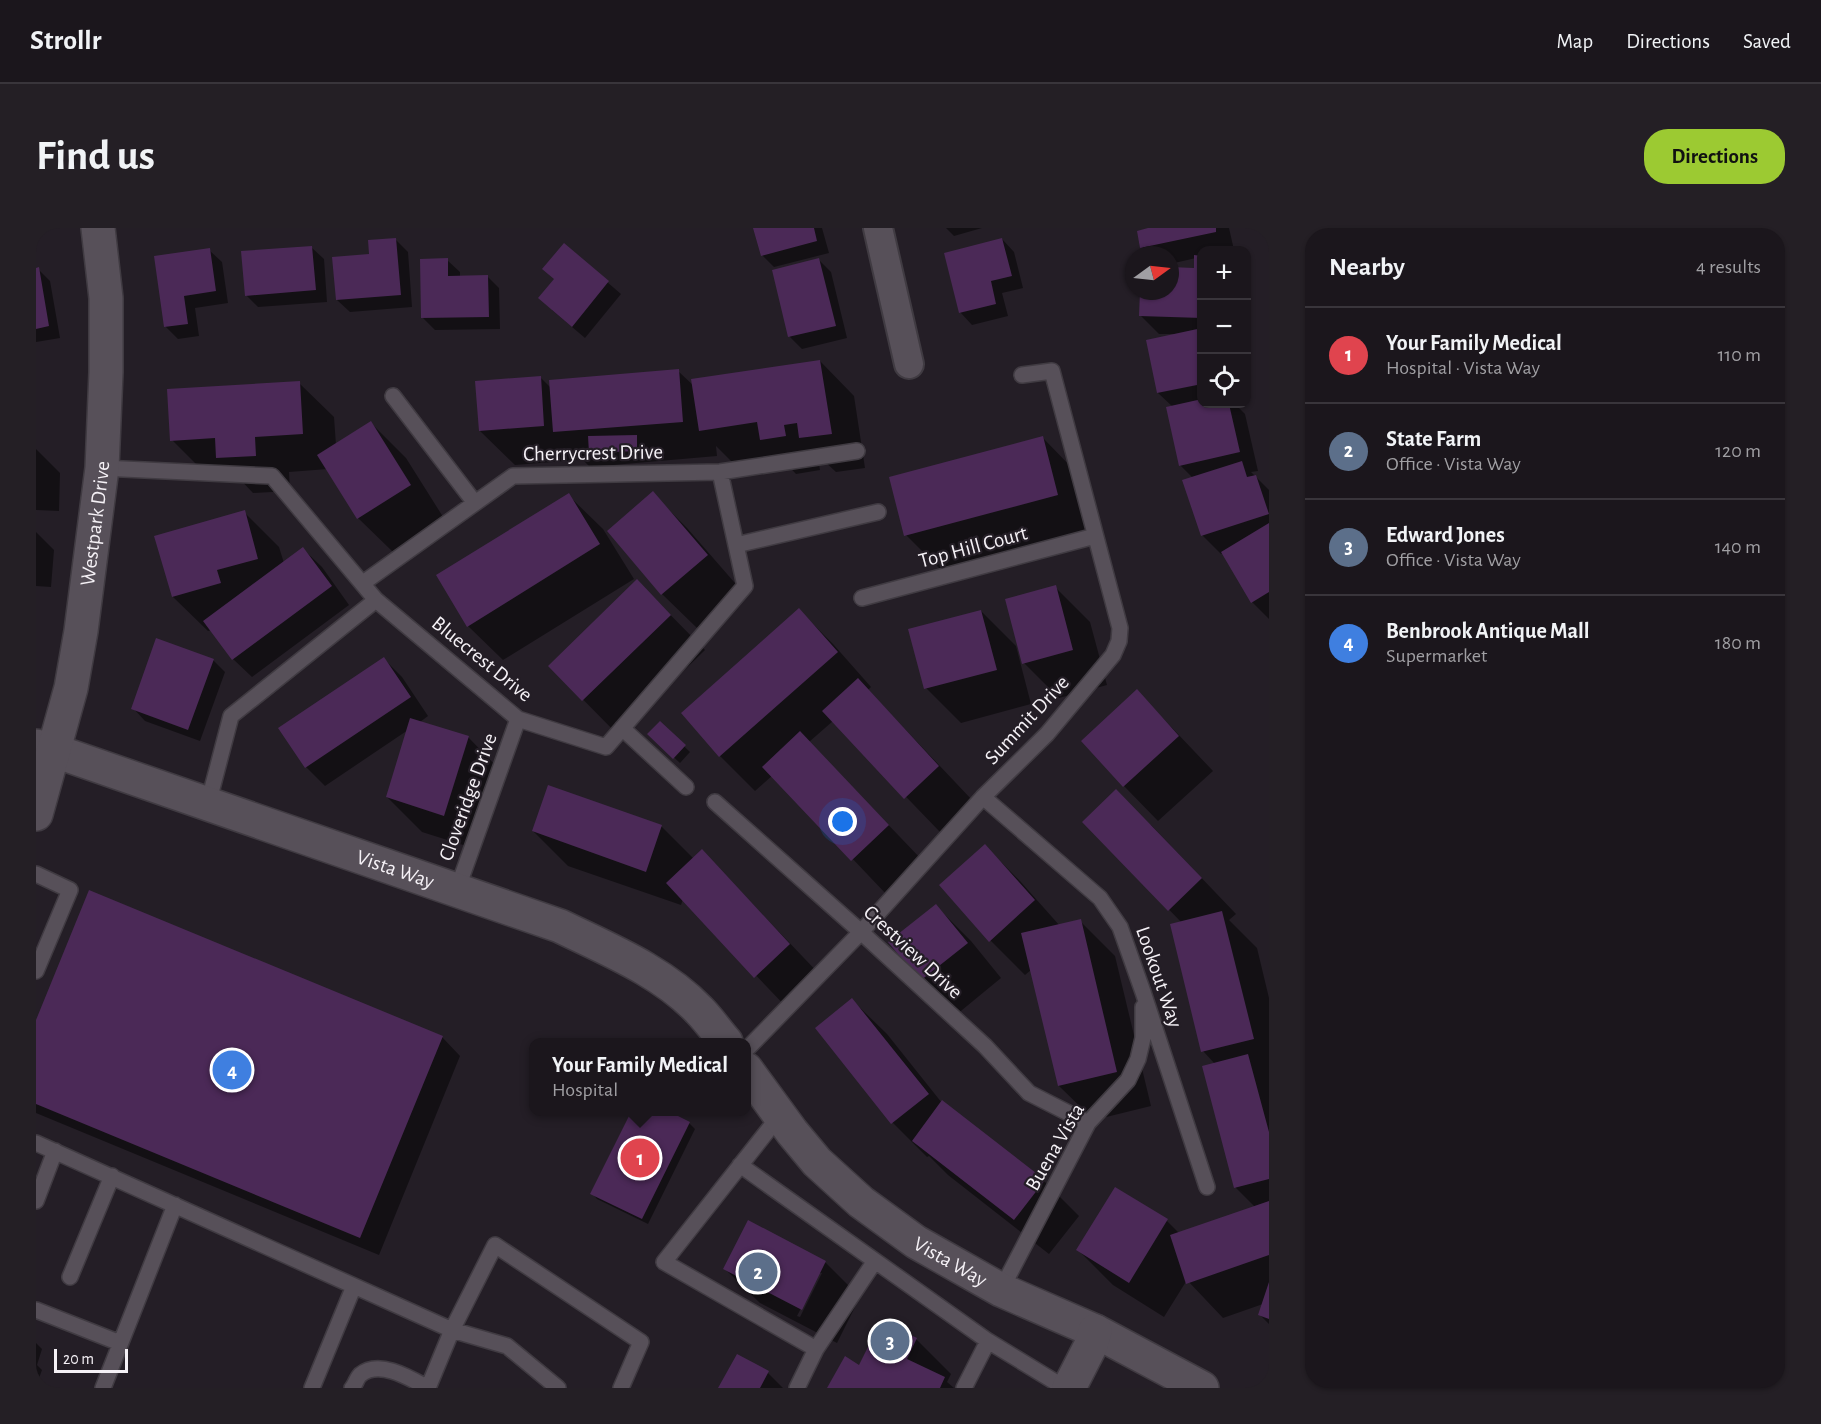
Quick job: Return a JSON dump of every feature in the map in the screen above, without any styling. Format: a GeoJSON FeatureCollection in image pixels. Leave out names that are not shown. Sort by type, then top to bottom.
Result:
{"type":"FeatureCollection","features":[{"type":"Feature","properties":{"kind":"street","name":"Westpark Drive"},"geometry":{"type":"LineString","coordinates":[[36,814],[46,748],[71,688],[81,631],[102,468],[106,298],[98,228]]}},
{"type":"Feature","properties":{"kind":"street"},"geometry":{"type":"LineString","coordinates":[[878,228],[909,364]]}},
{"type":"Feature","properties":{"kind":"street","name":"Vista Way"},"geometry":{"type":"LineString","coordinates":[[46,748],[560,926],[623,956],[671,985],[699,1009],[723,1038]]}},
{"type":"Feature","properties":{"kind":"street","name":"Vista Way"},"geometry":{"type":"LineString","coordinates":[[751,1075],[817,1162],[861,1202],[915,1242],[1001,1290],[1095,1331],[1202,1388]]}},
{"type":"Feature","properties":{"kind":"street"},"geometry":{"type":"LineString","coordinates":[[1070,1388],[1091,1345],[1095,1331]]}},
{"type":"Feature","properties":{"kind":"lane","name":"Summit Drive"},"geometry":{"type":"LineString","coordinates":[[751,1046],[861,932],[983,797],[1047,734],[1113,655],[1119,641],[1120,628],[1052,371],[1022,375]]}},
{"type":"Feature","properties":{"kind":"lane"},"geometry":{"type":"LineString","coordinates":[[393,396],[475,503]]}},
{"type":"Feature","properties":{"kind":"lane","name":"Cherrycrest Drive"},"geometry":{"type":"LineString","coordinates":[[363,583],[513,476],[720,472],[857,452]]}},
{"type":"Feature","properties":{"kind":"lane","name":"Bluecrest Drive"},"geometry":{"type":"LineString","coordinates":[[102,468],[272,476],[376,600],[518,719],[606,747],[745,585],[720,472]]}},
{"type":"Feature","properties":{"kind":"lane"},"geometry":{"type":"LineString","coordinates":[[736,545],[878,512]]}},
{"type":"Feature","properties":{"kind":"lane","name":"Top Hill Court"},"geometry":{"type":"LineString","coordinates":[[862,598],[1095,536]]}},
{"type":"Feature","properties":{"kind":"lane"},"geometry":{"type":"LineString","coordinates":[[208,804],[231,716],[376,600]]}},
{"type":"Feature","properties":{"kind":"lane","name":"Cloveridge Drive"},"geometry":{"type":"LineString","coordinates":[[457,890],[518,719]]}},
{"type":"Feature","properties":{"kind":"lane"},"geometry":{"type":"LineString","coordinates":[[622,728],[686,787]]}},
{"type":"Feature","properties":{"kind":"lane","name":"Lookout Way"},"geometry":{"type":"LineString","coordinates":[[983,797],[1100,898],[1120,927],[1207,1187]]}},
{"type":"Feature","properties":{"kind":"lane","name":"Crestview Drive"},"geometry":{"type":"LineString","coordinates":[[715,802],[985,1046],[1029,1093],[1088,1122]]}},
{"type":"Feature","properties":{"kind":"lane"},"geometry":{"type":"LineString","coordinates":[[36,874],[70,890],[36,970]]}},
{"type":"Feature","properties":{"kind":"lane","name":"Buena Vista"},"geometry":{"type":"LineString","coordinates":[[1001,1290],[1088,1122],[1128,1080],[1138,1059],[1143,1038],[1143,992]]}},
{"type":"Feature","properties":{"kind":"lane"},"geometry":{"type":"LineString","coordinates":[[780,1115],[664,1262],[816,1349]]}},
{"type":"Feature","properties":{"kind":"lane"},"geometry":{"type":"LineString","coordinates":[[36,1143],[453,1330],[507,1346],[558,1388]]}},
{"type":"Feature","properties":{"kind":"lane"},"geometry":{"type":"LineString","coordinates":[[36,1201],[55,1151]]}},
{"type":"Feature","properties":{"kind":"lane"},"geometry":{"type":"LineString","coordinates":[[740,1166],[988,1341],[1065,1388]]}},
{"type":"Feature","properties":{"kind":"lane"},"geometry":{"type":"LineString","coordinates":[[70,1277],[112,1176]]}},
{"type":"Feature","properties":{"kind":"lane"},"geometry":{"type":"LineString","coordinates":[[103,1388],[175,1205]]}},
{"type":"Feature","properties":{"kind":"lane"},"geometry":{"type":"LineString","coordinates":[[352,1388],[360,1375],[377,1369],[396,1371],[428,1388],[453,1330],[495,1245],[641,1342],[621,1388]]}},
{"type":"Feature","properties":{"kind":"lane"},"geometry":{"type":"LineString","coordinates":[[796,1388],[816,1349],[875,1261]]}},
{"type":"Feature","properties":{"kind":"lane"},"geometry":{"type":"LineString","coordinates":[[312,1388],[354,1286]]}},
{"type":"Feature","properties":{"kind":"lane"},"geometry":{"type":"LineString","coordinates":[[36,1310],[120,1343]]}},
{"type":"Feature","properties":{"kind":"lane"},"geometry":{"type":"LineString","coordinates":[[964,1388],[988,1341]]}},
{"type":"Feature","properties":{"kind":"building"},"geometry":{"type":"Polygon","coordinates":[[[753,228],[814,228],[817,241],[761,256],[753,228]]]}},
{"type":"Feature","properties":{"kind":"building"},"geometry":{"type":"Polygon","coordinates":[[[1148,228],[1216,228],[1216,232],[1150,246],[1140,246],[1137,231],[1148,228]]]}},
{"type":"Feature","properties":{"kind":"building"},"geometry":{"type":"Polygon","coordinates":[[[396,238],[401,295],[336,300],[332,257],[369,254],[368,240],[396,238]]]}},
{"type":"Feature","properties":{"kind":"building"},"geometry":{"type":"Polygon","coordinates":[[[1002,238],[1012,276],[991,281],[996,304],[959,313],[944,253],[1002,238]]]}},
{"type":"Feature","properties":{"kind":"building"},"geometry":{"type":"Polygon","coordinates":[[[564,243],[609,281],[572,327],[538,298],[554,279],[542,269],[564,243]]]}},
{"type":"Feature","properties":{"kind":"building"},"geometry":{"type":"Polygon","coordinates":[[[312,246],[316,290],[245,296],[241,251],[312,246]]]}},
{"type":"Feature","properties":{"kind":"building"},"geometry":{"type":"Polygon","coordinates":[[[210,248],[216,291],[184,296],[188,324],[164,327],[154,256],[210,248]]]}},
{"type":"Feature","properties":{"kind":"building"},"geometry":{"type":"Polygon","coordinates":[[[1194,255],[1197,255],[1197,318],[1139,316],[1140,300],[1179,300],[1179,267],[1194,268],[1194,255]]]}},
{"type":"Feature","properties":{"kind":"building"},"geometry":{"type":"Polygon","coordinates":[[[448,258],[448,276],[488,275],[489,317],[421,318],[420,259],[448,258]]]}},
{"type":"Feature","properties":{"kind":"building"},"geometry":{"type":"Polygon","coordinates":[[[819,258],[836,326],[788,337],[772,270],[819,258]]]}},
{"type":"Feature","properties":{"kind":"building"},"geometry":{"type":"Polygon","coordinates":[[[39,267],[49,326],[36,329],[36,268],[39,267]]]}},
{"type":"Feature","properties":{"kind":"building"},"geometry":{"type":"Polygon","coordinates":[[[1197,329],[1197,385],[1157,393],[1146,340],[1197,329]]]}},
{"type":"Feature","properties":{"kind":"building"},"geometry":{"type":"Polygon","coordinates":[[[820,360],[832,434],[799,438],[797,423],[784,425],[786,436],[760,440],[757,422],[699,431],[691,379],[820,360]]]}},
{"type":"Feature","properties":{"kind":"building"},"geometry":{"type":"Polygon","coordinates":[[[679,369],[683,422],[553,432],[549,380],[679,369]]]}},
{"type":"Feature","properties":{"kind":"building"},"geometry":{"type":"Polygon","coordinates":[[[541,376],[544,426],[479,431],[475,381],[541,376]]]}},
{"type":"Feature","properties":{"kind":"building"},"geometry":{"type":"Polygon","coordinates":[[[300,381],[303,434],[255,437],[256,456],[216,458],[215,438],[170,441],[167,389],[300,381]]]}},
{"type":"Feature","properties":{"kind":"building"},"geometry":{"type":"Polygon","coordinates":[[[1197,400],[1197,408],[1230,408],[1240,452],[1179,466],[1166,407],[1197,400]]]}},
{"type":"Feature","properties":{"kind":"building"},"geometry":{"type":"Polygon","coordinates":[[[371,421],[411,485],[357,519],[317,455],[371,421]]]}},
{"type":"Feature","properties":{"kind":"building"},"geometry":{"type":"Polygon","coordinates":[[[637,435],[637,451],[589,453],[588,436],[637,435]]]}},
{"type":"Feature","properties":{"kind":"building"},"geometry":{"type":"Polygon","coordinates":[[[1043,436],[1058,495],[904,536],[889,477],[1043,436]]]}},
{"type":"Feature","properties":{"kind":"building"},"geometry":{"type":"Polygon","coordinates":[[[1242,461],[1247,477],[1256,475],[1269,514],[1201,536],[1182,480],[1242,461]]]}},
{"type":"Feature","properties":{"kind":"building"},"geometry":{"type":"Polygon","coordinates":[[[653,491],[708,555],[661,595],[607,531],[653,491]]]}},
{"type":"Feature","properties":{"kind":"building"},"geometry":{"type":"Polygon","coordinates":[[[569,493],[600,544],[467,627],[436,575],[569,493]]]}},
{"type":"Feature","properties":{"kind":"building"},"geometry":{"type":"Polygon","coordinates":[[[245,510],[258,559],[217,570],[221,583],[172,597],[154,536],[245,510]]]}},
{"type":"Feature","properties":{"kind":"building"},"geometry":{"type":"Polygon","coordinates":[[[1269,523],[1269,592],[1251,603],[1221,552],[1269,523]]]}},
{"type":"Feature","properties":{"kind":"building"},"geometry":{"type":"Polygon","coordinates":[[[303,547],[332,586],[232,660],[203,621],[303,547]]]}},
{"type":"Feature","properties":{"kind":"building"},"geometry":{"type":"Polygon","coordinates":[[[637,579],[671,615],[582,701],[548,666],[637,579]]]}},
{"type":"Feature","properties":{"kind":"building"},"geometry":{"type":"Polygon","coordinates":[[[1056,585],[1073,650],[1022,664],[1005,599],[1056,585]]]}},
{"type":"Feature","properties":{"kind":"building"},"geometry":{"type":"Polygon","coordinates":[[[799,608],[838,652],[719,757],[681,713],[799,608]]]}},
{"type":"Feature","properties":{"kind":"building"},"geometry":{"type":"Polygon","coordinates":[[[981,610],[997,670],[924,689],[908,629],[981,610]]]}},
{"type":"Feature","properties":{"kind":"building"},"geometry":{"type":"Polygon","coordinates":[[[156,638],[214,659],[188,730],[131,709],[156,638]]]}},
{"type":"Feature","properties":{"kind":"building"},"geometry":{"type":"Polygon","coordinates":[[[384,657],[411,697],[305,768],[278,728],[384,657]]]}},
{"type":"Feature","properties":{"kind":"building"},"geometry":{"type":"Polygon","coordinates":[[[858,678],[939,766],[904,799],[822,711],[858,678]]]}},
{"type":"Feature","properties":{"kind":"building"},"geometry":{"type":"Polygon","coordinates":[[[1137,689],[1179,736],[1123,787],[1081,741],[1137,689]]]}},
{"type":"Feature","properties":{"kind":"building"},"geometry":{"type":"Polygon","coordinates":[[[410,718],[469,736],[444,816],[386,797],[410,718]]]}},
{"type":"Feature","properties":{"kind":"building"},"geometry":{"type":"Polygon","coordinates":[[[660,721],[686,745],[673,759],[647,734],[660,721]]]}},
{"type":"Feature","properties":{"kind":"building"},"geometry":{"type":"Polygon","coordinates":[[[800,731],[889,825],[851,861],[762,767],[800,731]]]}},
{"type":"Feature","properties":{"kind":"building"},"geometry":{"type":"Polygon","coordinates":[[[548,785],[662,825],[646,872],[532,831],[548,785]]]}},
{"type":"Feature","properties":{"kind":"building"},"geometry":{"type":"Polygon","coordinates":[[[1116,789],[1202,878],[1168,911],[1082,822],[1116,789]]]}},
{"type":"Feature","properties":{"kind":"building"},"geometry":{"type":"Polygon","coordinates":[[[985,844],[1035,900],[989,942],[939,885],[985,844]]]}},
{"type":"Feature","properties":{"kind":"building"},"geometry":{"type":"Polygon","coordinates":[[[702,849],[790,944],[754,978],[666,883],[702,849]]]}},
{"type":"Feature","properties":{"kind":"building"},"geometry":{"type":"Polygon","coordinates":[[[89,890],[443,1036],[360,1238],[36,1104],[36,1020],[89,890]]]}},
{"type":"Feature","properties":{"kind":"building"},"geometry":{"type":"Polygon","coordinates":[[[936,904],[968,943],[920,981],[888,942],[936,904]]]}},
{"type":"Feature","properties":{"kind":"building"},"geometry":{"type":"Polygon","coordinates":[[[1222,911],[1254,1039],[1201,1052],[1170,924],[1222,911]]]}},
{"type":"Feature","properties":{"kind":"building"},"geometry":{"type":"Polygon","coordinates":[[[1081,919],[1117,1072],[1058,1086],[1021,933],[1081,919]]]}},
{"type":"Feature","properties":{"kind":"building"},"geometry":{"type":"Polygon","coordinates":[[[852,998],[929,1094],[891,1124],[815,1028],[852,998]]]}},
{"type":"Feature","properties":{"kind":"building"},"geometry":{"type":"Polygon","coordinates":[[[1248,1054],[1269,1132],[1269,1179],[1234,1188],[1202,1066],[1248,1054]]]}},
{"type":"Feature","properties":{"kind":"building"},"geometry":{"type":"Polygon","coordinates":[[[942,1100],[1045,1180],[1014,1220],[912,1141],[942,1100]]]}},
{"type":"Feature","properties":{"kind":"building"},"geometry":{"type":"Polygon","coordinates":[[[629,1116],[678,1116],[690,1122],[642,1219],[590,1194],[629,1116]]]}},
{"type":"Feature","properties":{"kind":"building"},"geometry":{"type":"Polygon","coordinates":[[[1115,1187],[1168,1219],[1129,1283],[1076,1250],[1115,1187]]]}},
{"type":"Feature","properties":{"kind":"building"},"geometry":{"type":"Polygon","coordinates":[[[1269,1201],[1269,1255],[1186,1284],[1170,1235],[1269,1201]]]}},
{"type":"Feature","properties":{"kind":"building"},"geometry":{"type":"Polygon","coordinates":[[[748,1220],[826,1261],[802,1310],[723,1269],[748,1220]]]}},
{"type":"Feature","properties":{"kind":"building"},"geometry":{"type":"Polygon","coordinates":[[[1269,1282],[1269,1319],[1258,1315],[1269,1282]]]}},
{"type":"Feature","properties":{"kind":"building"},"geometry":{"type":"Polygon","coordinates":[[[881,1321],[917,1338],[907,1359],[945,1377],[940,1388],[827,1388],[845,1356],[859,1365],[881,1321]]]}},
{"type":"Feature","properties":{"kind":"building"},"geometry":{"type":"Polygon","coordinates":[[[737,1354],[769,1371],[760,1388],[718,1388],[737,1354]]]}},
{"type":"Feature","properties":{"kind":"place","name":"Benbrook Antique Mall"},"geometry":{"type":"Point","coordinates":[232,1070]}},
{"type":"Feature","properties":{"kind":"place","name":"Your Family Medical"},"geometry":{"type":"Point","coordinates":[640,1158]}},
{"type":"Feature","properties":{"kind":"place","name":"State Farm"},"geometry":{"type":"Point","coordinates":[758,1272]}},
{"type":"Feature","properties":{"kind":"place","name":"Edward Jones"},"geometry":{"type":"Point","coordinates":[890,1341]}}]}
